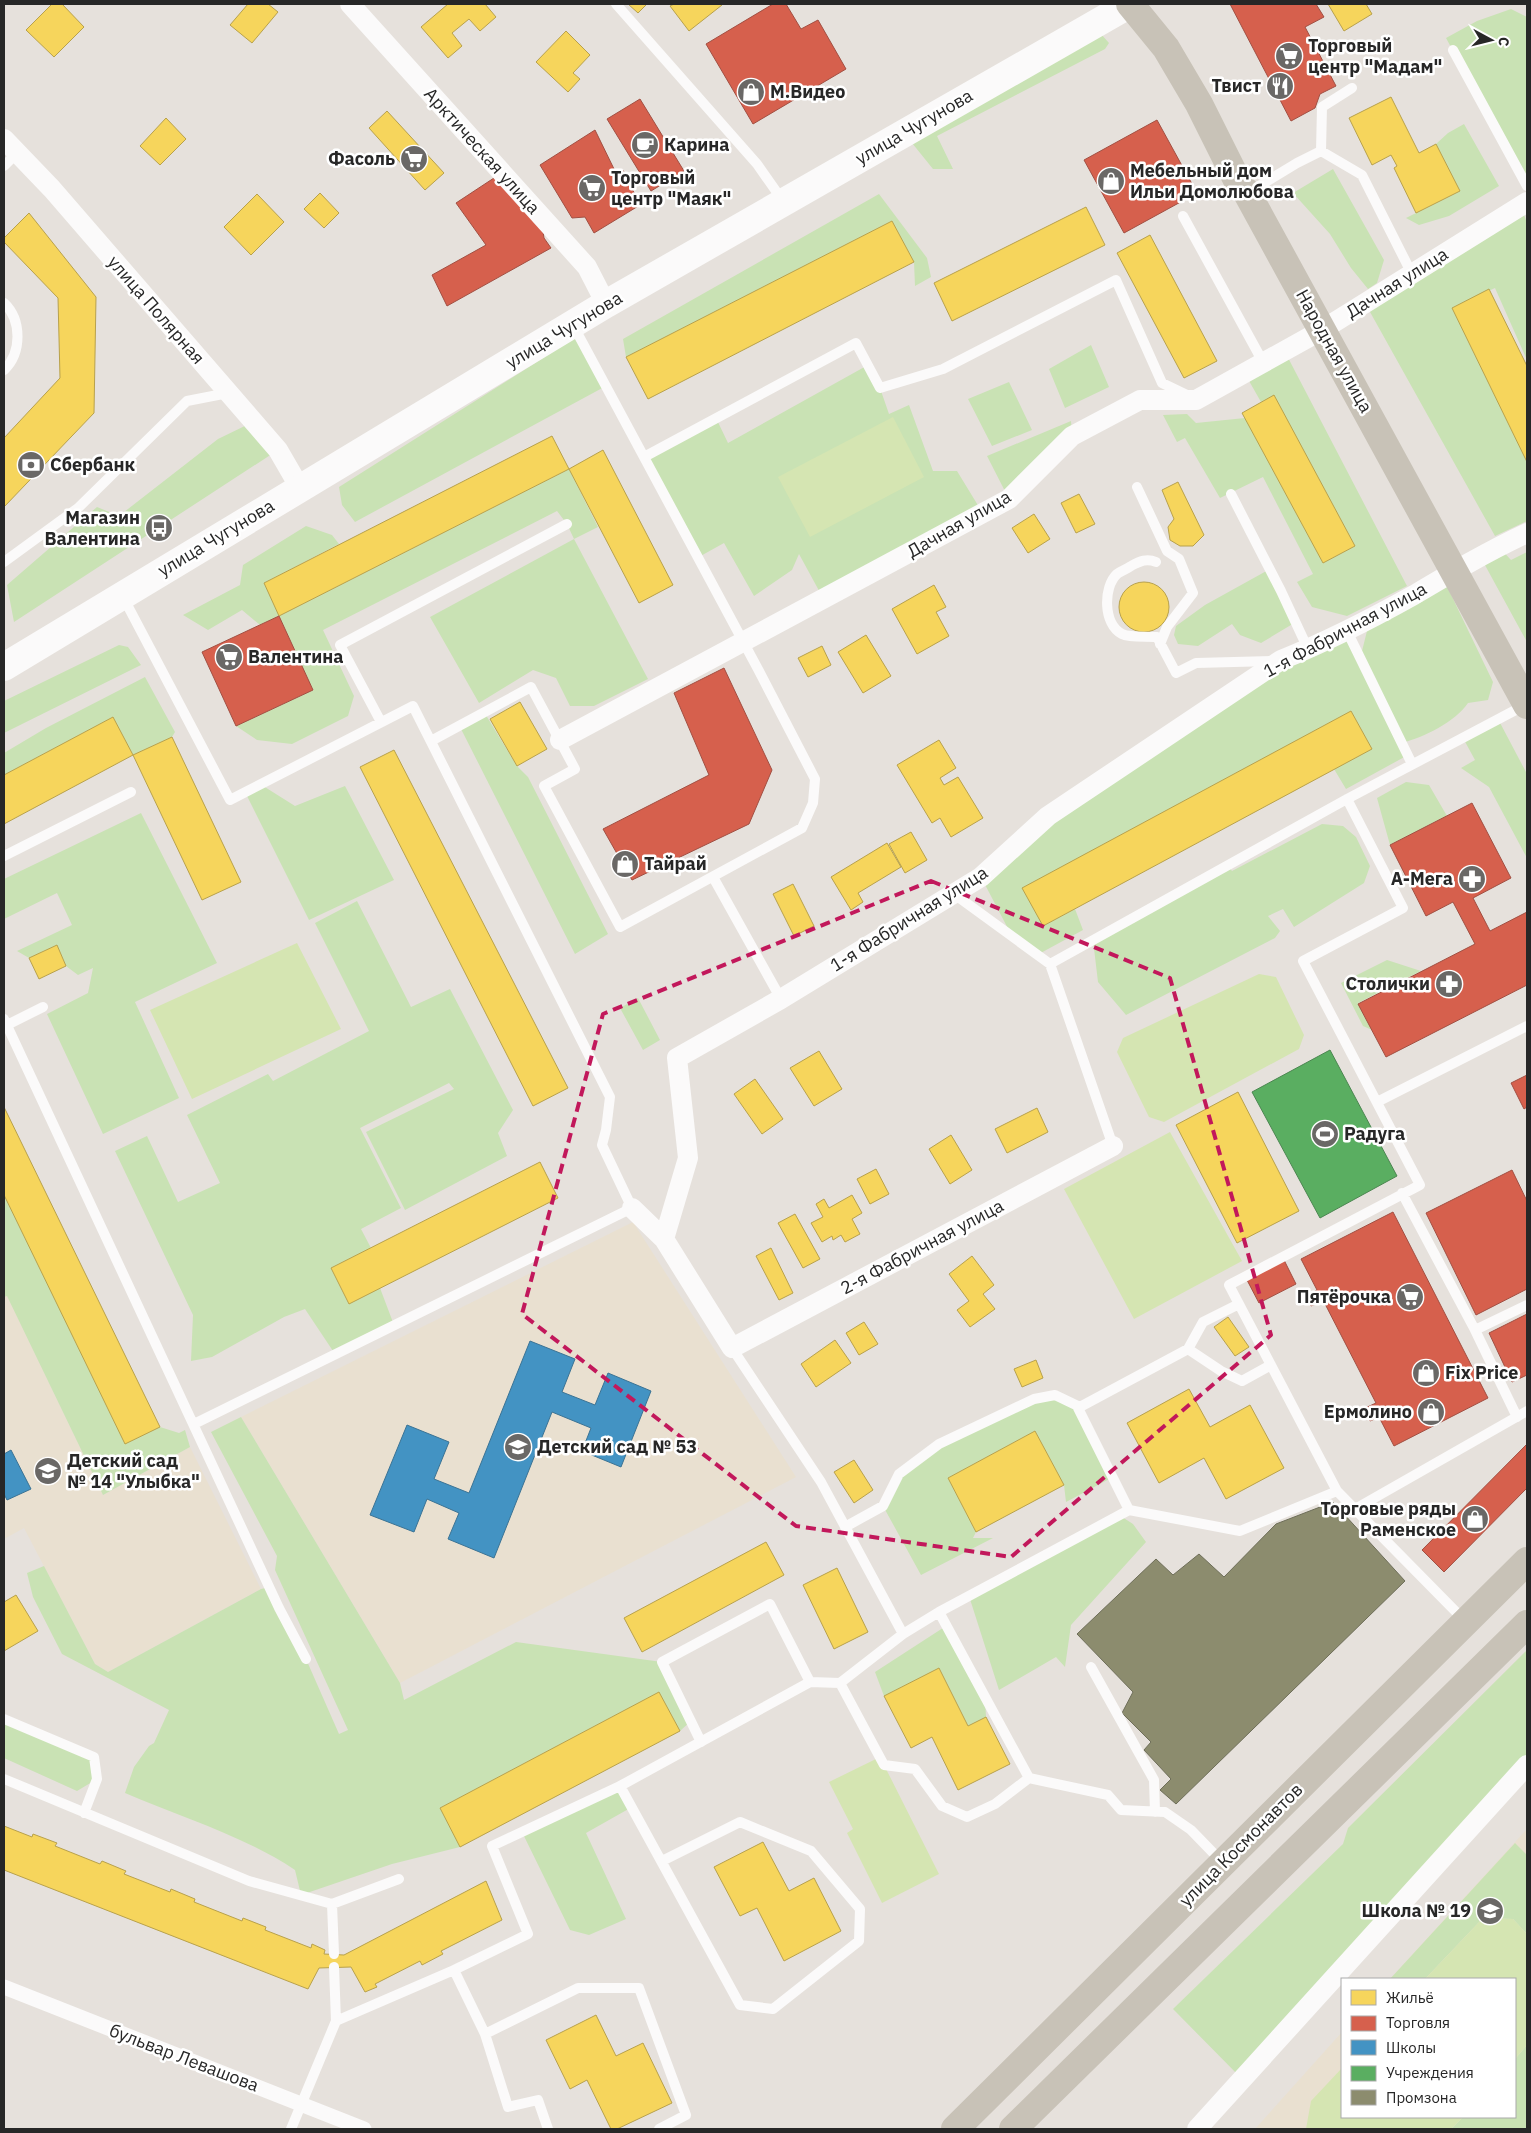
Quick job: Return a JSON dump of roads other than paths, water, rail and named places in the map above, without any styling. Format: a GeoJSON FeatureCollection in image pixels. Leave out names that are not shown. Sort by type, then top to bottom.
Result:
{"type":"FeatureCollection","features":[{"type":"Feature","properties":{"kind":"main road","name":"улица Чугунова"},"geometry":{"type":"LineString","coordinates":[[6,661],[122,595],[606,304],[1130,4]]}},
{"type":"Feature","properties":{"kind":"main road","name":"Народная улица"},"geometry":{"type":"LineString","coordinates":[[1130,4],[1166,48],[1200,104],[1239,184],[1247,193],[1455,570],[1527,705]]}},
{"type":"Feature","properties":{"kind":"main road","name":"улица Космонавтов"},"geometry":{"type":"LineString","coordinates":[[955,2129],[1527,1561]]}},
{"type":"Feature","properties":{"kind":"main road"},"geometry":{"type":"LineString","coordinates":[[1014,2129],[1527,1624]]}},
{"type":"Feature","properties":{"kind":"street","name":"Арктическая улица"},"geometry":{"type":"LineString","coordinates":[[350,4],[587,267],[606,304]]}},
{"type":"Feature","properties":{"kind":"street","name":"улица Полярная"},"geometry":{"type":"LineString","coordinates":[[8,153],[52,189],[278,450],[300,488]]}},
{"type":"Feature","properties":{"kind":"street","name":"Дачная улица"},"geometry":{"type":"LineString","coordinates":[[560,740],[1009,499],[1072,436],[1140,400],[1196,400],[1322,330],[1527,202]]}},
{"type":"Feature","properties":{"kind":"street","name":"1-я Фабричная улица"},"geometry":{"type":"LineString","coordinates":[[664,1239],[688,1158],[677,1058],[781,998],[980,877],[1048,816],[1281,660],[1370,619],[1498,546],[1527,533]]}},
{"type":"Feature","properties":{"kind":"street","name":"2-я Фабричная улица"},"geometry":{"type":"LineString","coordinates":[[732,1348],[1113,1146]]}},
{"type":"Feature","properties":{"kind":"street"},"geometry":{"type":"LineString","coordinates":[[632,1208],[664,1239],[732,1348]]}},
{"type":"Feature","properties":{"kind":"street"},"geometry":{"type":"LineString","coordinates":[[1197,2129],[1527,1765]]}},
{"type":"Feature","properties":{"kind":"street","name":"бульвар Левашова"},"geometry":{"type":"LineString","coordinates":[[4,1987],[364,2129]]}},
{"type":"Feature","properties":{"kind":"lane"},"geometry":{"type":"LineString","coordinates":[[616,4],[757,164],[784,202]]}},
{"type":"Feature","properties":{"kind":"lane"},"geometry":{"type":"LineString","coordinates":[[1453,50],[1527,186]]}},
{"type":"Feature","properties":{"kind":"lane"},"geometry":{"type":"LineString","coordinates":[[1321,151],[1322,107],[1352,88]]}},
{"type":"Feature","properties":{"kind":"lane"},"geometry":{"type":"LineString","coordinates":[[1247,193],[1321,151]]}},
{"type":"Feature","properties":{"kind":"lane"},"geometry":{"type":"LineString","coordinates":[[1321,151],[1362,175],[1412,274]]}},
{"type":"Feature","properties":{"kind":"lane"},"geometry":{"type":"LineString","coordinates":[[1183,216],[1263,362]]}},
{"type":"Feature","properties":{"kind":"lane"},"geometry":{"type":"LineString","coordinates":[[644,457],[856,343],[880,388],[942,369],[1116,280],[1162,383],[1196,400]]}},
{"type":"Feature","properties":{"kind":"lane"},"geometry":{"type":"LineString","coordinates":[[4,303],[10,308],[19,336],[11,363],[4,370]]}},
{"type":"Feature","properties":{"kind":"lane"},"geometry":{"type":"LineString","coordinates":[[431,741],[531,687],[576,769],[544,786],[620,927],[802,828],[813,803],[815,779],[744,642],[572,324]]}},
{"type":"Feature","properties":{"kind":"lane"},"geometry":{"type":"LineString","coordinates":[[4,562],[78,508],[187,401],[228,393]]}},
{"type":"Feature","properties":{"kind":"lane"},"geometry":{"type":"LineString","coordinates":[[1137,487],[1167,551],[1179,559],[1193,593],[1167,627],[1160,644]]}},
{"type":"Feature","properties":{"kind":"lane"},"geometry":{"type":"LineString","coordinates":[[1231,494],[1281,590],[1308,649]]}},
{"type":"Feature","properties":{"kind":"lane"},"geometry":{"type":"LineString","coordinates":[[381,722],[340,645],[567,524]]}},
{"type":"Feature","properties":{"kind":"lane"},"geometry":{"type":"LineString","coordinates":[[1156,562],[1149,559],[1138,562],[1117,574],[1110,585],[1107,604],[1108,615],[1114,627],[1122,634],[1157,637],[1176,673],[1196,663],[1281,660]]}},
{"type":"Feature","properties":{"kind":"lane"},"geometry":{"type":"LineString","coordinates":[[122,595],[230,800],[413,706],[610,1097],[602,1145],[632,1208],[194,1424]]}},
{"type":"Feature","properties":{"kind":"lane"},"geometry":{"type":"LineString","coordinates":[[1346,629],[1412,764]]}},
{"type":"Feature","properties":{"kind":"lane"},"geometry":{"type":"LineString","coordinates":[[1050,964],[1347,799],[1527,705]]}},
{"type":"Feature","properties":{"kind":"lane"},"geometry":{"type":"LineString","coordinates":[[4,856],[131,792]]}},
{"type":"Feature","properties":{"kind":"lane"},"geometry":{"type":"LineString","coordinates":[[1347,799],[1403,908],[1303,961],[1420,1185],[1229,1285],[1337,1491],[1466,1622]]}},
{"type":"Feature","properties":{"kind":"lane"},"geometry":{"type":"LineString","coordinates":[[713,877],[781,998]]}},
{"type":"Feature","properties":{"kind":"lane"},"geometry":{"type":"LineString","coordinates":[[954,894],[1050,964],[1113,1146]]}},
{"type":"Feature","properties":{"kind":"lane"},"geometry":{"type":"LineString","coordinates":[[43,1007],[5,1022],[279,1608],[306,1659]]}},
{"type":"Feature","properties":{"kind":"lane"},"geometry":{"type":"LineString","coordinates":[[1376,1102],[1527,1026]]}},
{"type":"Feature","properties":{"kind":"lane"},"geometry":{"type":"LineString","coordinates":[[1402,1194],[1475,1330],[1517,1416]]}},
{"type":"Feature","properties":{"kind":"lane"},"geometry":{"type":"LineString","coordinates":[[1080,1406],[1188,1349],[1203,1322],[1239,1304]]}},
{"type":"Feature","properties":{"kind":"lane"},"geometry":{"type":"LineString","coordinates":[[1475,1330],[1527,1305]]}},
{"type":"Feature","properties":{"kind":"lane"},"geometry":{"type":"LineString","coordinates":[[732,1348],[821,1482],[902,1634]]}},
{"type":"Feature","properties":{"kind":"lane"},"geometry":{"type":"LineString","coordinates":[[1188,1349],[1221,1372],[1242,1381],[1271,1365]]}},
{"type":"Feature","properties":{"kind":"lane"},"geometry":{"type":"LineString","coordinates":[[845,1527],[883,1506],[899,1474],[939,1444],[1034,1399],[1055,1395],[1080,1406]]}},
{"type":"Feature","properties":{"kind":"lane"},"geometry":{"type":"LineString","coordinates":[[1080,1406],[1078,1408],[1129,1510]]}},
{"type":"Feature","properties":{"kind":"lane"},"geometry":{"type":"LineString","coordinates":[[1355,1509],[1527,1411]]}},
{"type":"Feature","properties":{"kind":"lane"},"geometry":{"type":"LineString","coordinates":[[336,2020],[454,1970],[528,1934],[492,1846],[620,1786],[810,1682],[840,1683],[902,1634],[939,1612],[1129,1510],[1240,1532],[1337,1491]]}},
{"type":"Feature","properties":{"kind":"lane"},"geometry":{"type":"LineString","coordinates":[[701,1742],[662,1662],[770,1604],[810,1682]]}},
{"type":"Feature","properties":{"kind":"lane"},"geometry":{"type":"LineString","coordinates":[[939,1612],[1029,1778],[1108,1795],[1121,1810],[1165,1812],[1191,1830],[1223,1863]]}},
{"type":"Feature","properties":{"kind":"lane"},"geometry":{"type":"LineString","coordinates":[[1091,1667],[1154,1780],[1155,1812]]}},
{"type":"Feature","properties":{"kind":"lane"},"geometry":{"type":"LineString","coordinates":[[840,1683],[884,1765],[914,1768],[942,1806],[967,1817],[995,1804],[1029,1778]]}},
{"type":"Feature","properties":{"kind":"lane"},"geometry":{"type":"LineString","coordinates":[[4,1719],[94,1757],[97,1779],[84,1813]]}},
{"type":"Feature","properties":{"kind":"lane"},"geometry":{"type":"LineString","coordinates":[[4,1780],[249,1881],[332,1904],[399,1879]]}},
{"type":"Feature","properties":{"kind":"lane"},"geometry":{"type":"LineString","coordinates":[[620,1786],[740,2005],[773,2009],[859,1941],[860,1909],[811,1851],[740,1822],[662,1861]]}},
{"type":"Feature","properties":{"kind":"lane"},"geometry":{"type":"LineString","coordinates":[[332,1904],[334,1954]]}},
{"type":"Feature","properties":{"kind":"lane"},"geometry":{"type":"LineString","coordinates":[[290,2129],[336,2020],[334,1967]]}},
{"type":"Feature","properties":{"kind":"lane"},"geometry":{"type":"LineString","coordinates":[[454,1970],[484,2034],[508,2108],[538,2100],[548,2129]]}},
{"type":"Feature","properties":{"kind":"lane"},"geometry":{"type":"LineString","coordinates":[[484,2034],[578,1988],[638,1988],[686,2115],[659,2129]]}},
{"type":"Feature","properties":{"kind":"place","name":"Торговый центр \"Мадам\""},"geometry":{"type":"Point","coordinates":[1289,56]}},
{"type":"Feature","properties":{"kind":"place","name":"Твист"},"geometry":{"type":"Point","coordinates":[1280,86]}},
{"type":"Feature","properties":{"kind":"place","name":"М.Видео"},"geometry":{"type":"Point","coordinates":[751,92]}},
{"type":"Feature","properties":{"kind":"place","name":"Карина"},"geometry":{"type":"Point","coordinates":[645,145]}},
{"type":"Feature","properties":{"kind":"place","name":"Фасоль"},"geometry":{"type":"Point","coordinates":[414,159]}},
{"type":"Feature","properties":{"kind":"place","name":"Мебельный дом Ильи Домолюбова"},"geometry":{"type":"Point","coordinates":[1111,181]}},
{"type":"Feature","properties":{"kind":"place","name":"Торговый центр \"Маяк\""},"geometry":{"type":"Point","coordinates":[592,188]}},
{"type":"Feature","properties":{"kind":"place","name":"Сбербанк"},"geometry":{"type":"Point","coordinates":[31,465]}},
{"type":"Feature","properties":{"kind":"place","name":"Магазин Валентина"},"geometry":{"type":"Point","coordinates":[159,528]}},
{"type":"Feature","properties":{"kind":"place","name":"Валентина"},"geometry":{"type":"Point","coordinates":[229,657]}},
{"type":"Feature","properties":{"kind":"place","name":"Тайрай"},"geometry":{"type":"Point","coordinates":[625,864]}},
{"type":"Feature","properties":{"kind":"place","name":"А-Мега"},"geometry":{"type":"Point","coordinates":[1472,879]}},
{"type":"Feature","properties":{"kind":"place","name":"Столички"},"geometry":{"type":"Point","coordinates":[1449,984]}},
{"type":"Feature","properties":{"kind":"place","name":"Радуга"},"geometry":{"type":"Point","coordinates":[1325,1134]}},
{"type":"Feature","properties":{"kind":"place","name":"Пятёрочка"},"geometry":{"type":"Point","coordinates":[1410,1297]}},
{"type":"Feature","properties":{"kind":"place","name":"Fix Price"},"geometry":{"type":"Point","coordinates":[1426,1373]}},
{"type":"Feature","properties":{"kind":"place","name":"Ермолино"},"geometry":{"type":"Point","coordinates":[1431,1412]}},
{"type":"Feature","properties":{"kind":"place","name":"Детский сад № 53"},"geometry":{"type":"Point","coordinates":[518,1447]}},
{"type":"Feature","properties":{"kind":"place","name":"Детский сад № 14 \"Улыбка\""},"geometry":{"type":"Point","coordinates":[48,1471]}},
{"type":"Feature","properties":{"kind":"place","name":"Торговые ряды Раменское"},"geometry":{"type":"Point","coordinates":[1475,1519]}},
{"type":"Feature","properties":{"kind":"place","name":"Школа № 19"},"geometry":{"type":"Point","coordinates":[1490,1911]}}]}
